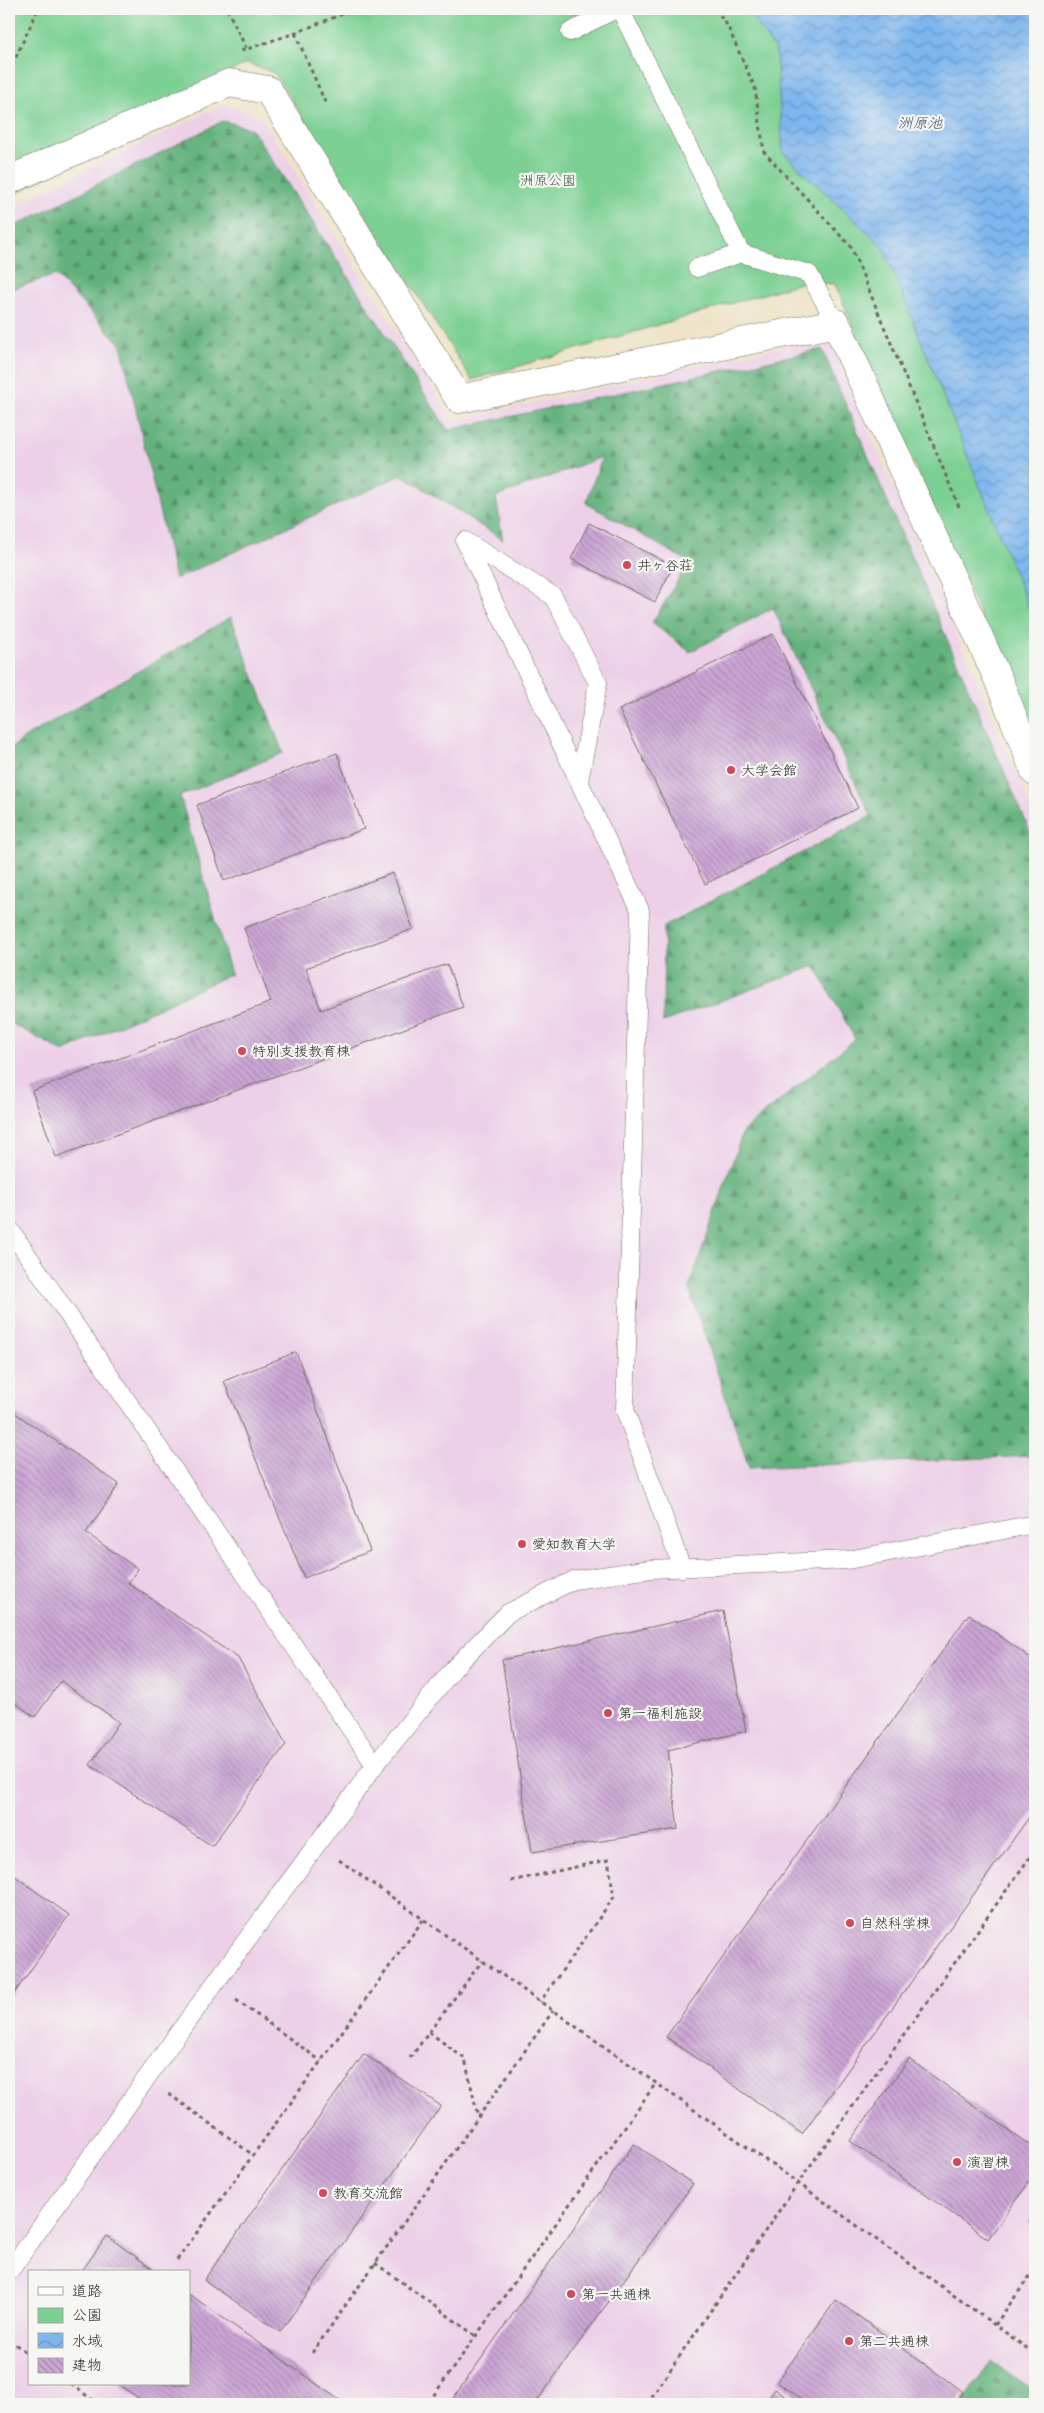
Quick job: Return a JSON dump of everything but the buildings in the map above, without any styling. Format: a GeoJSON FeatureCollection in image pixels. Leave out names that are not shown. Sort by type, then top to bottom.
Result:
{"type":"FeatureCollection","features":[{"type":"Feature","properties":{"kind":"street"},"geometry":{"type":"LineString","coordinates":[[9,180],[229,83],[268,90],[459,398],[836,324],[998,679],[1035,772]]}},
{"type":"Feature","properties":{"kind":"lane"},"geometry":{"type":"LineString","coordinates":[[570,32],[616,9]]}},
{"type":"Feature","properties":{"kind":"lane"},"geometry":{"type":"LineString","coordinates":[[620,9],[741,253]]}},
{"type":"Feature","properties":{"kind":"lane"},"geometry":{"type":"LineString","coordinates":[[697,268],[741,253],[809,274],[836,324]]}},
{"type":"Feature","properties":{"kind":"lane"},"geometry":{"type":"LineString","coordinates":[[579,781],[598,683],[553,596],[465,541],[640,910],[625,1410],[682,1568]]}},
{"type":"Feature","properties":{"kind":"lane"},"geometry":{"type":"LineString","coordinates":[[9,1228],[375,1765]]}},
{"type":"Feature","properties":{"kind":"lane"},"geometry":{"type":"LineString","coordinates":[[9,2272],[214,1984],[375,1765],[454,1668],[508,1613],[574,1580],[651,1569],[848,1560],[1035,1524]]}},
{"type":"Feature","properties":{"kind":"path"},"geometry":{"type":"LineString","coordinates":[[9,72],[38,9]]}},
{"type":"Feature","properties":{"kind":"path"},"geometry":{"type":"LineString","coordinates":[[226,10],[246,48]]}},
{"type":"Feature","properties":{"kind":"path"},"geometry":{"type":"LineString","coordinates":[[295,33],[326,104]]}},
{"type":"Feature","properties":{"kind":"path"},"geometry":{"type":"LineString","coordinates":[[9,122],[11,140]]}},
{"type":"Feature","properties":{"kind":"path"},"geometry":{"type":"LineString","coordinates":[[316,1844],[656,2083],[1035,2354]]}},
{"type":"Feature","properties":{"kind":"path"},"geometry":{"type":"LineString","coordinates":[[647,2404],[798,2184],[1035,1850]]}},
{"type":"Feature","properties":{"kind":"path"},"geometry":{"type":"LineString","coordinates":[[511,1881],[608,1860],[614,1897],[540,2002]]}},
{"type":"Feature","properties":{"kind":"path"},"geometry":{"type":"LineString","coordinates":[[178,2260],[424,1920]]}},
{"type":"Feature","properties":{"kind":"path"},"geometry":{"type":"LineString","coordinates":[[410,2058],[482,1961]]}},
{"type":"Feature","properties":{"kind":"path"},"geometry":{"type":"LineString","coordinates":[[214,1984],[321,2061]]}},
{"type":"Feature","properties":{"kind":"path"},"geometry":{"type":"LineString","coordinates":[[312,2353],[554,2011]]}},
{"type":"Feature","properties":{"kind":"path"},"geometry":{"type":"LineString","coordinates":[[429,2032],[465,2059],[478,2118]]}},
{"type":"Feature","properties":{"kind":"path"},"geometry":{"type":"LineString","coordinates":[[147,2078],[253,2155]]}},
{"type":"Feature","properties":{"kind":"path"},"geometry":{"type":"LineString","coordinates":[[429,2402],[656,2083]]}},
{"type":"Feature","properties":{"kind":"path"},"geometry":{"type":"LineString","coordinates":[[376,2263],[476,2336]]}},
{"type":"Feature","properties":{"kind":"path"},"geometry":{"type":"LineString","coordinates":[[996,2325],[1035,2269]]}},
{"type":"Feature","properties":{"kind":"path"},"geometry":{"type":"LineString","coordinates":[[9,2340],[28,2353]]}},
{"type":"Feature","properties":{"kind":"path"},"geometry":{"type":"LineString","coordinates":[[74,2386],[98,2404]]}},
{"type":"Feature","properties":{"kind":"shaded area","name":"愛知教育大学"},"geometry":{"type":"Polygon","coordinates":[[[224,104],[261,117],[453,421],[828,336],[1035,817],[1035,2404],[9,2404],[9,208],[224,104]]]}},
{"type":"Feature","properties":{"kind":"green space","name":"洲原公園"},"geometry":{"type":"Polygon","coordinates":[[[9,9],[1035,9],[1035,740],[835,284],[804,282],[472,380],[274,73],[246,63],[9,198],[9,9]]]}},
{"type":"Feature","properties":{"kind":"green space"},"geometry":{"type":"Polygon","coordinates":[[[223,121],[252,129],[448,430],[822,349],[1035,843],[1035,1456],[749,1468],[689,1288],[743,1131],[855,1039],[815,966],[663,1022],[664,926],[871,816],[773,608],[690,652],[652,623],[689,562],[586,503],[602,457],[496,497],[503,540],[402,475],[175,579],[121,345],[56,275],[9,290],[9,229],[223,121]]]}},
{"type":"Feature","properties":{"kind":"green space"},"geometry":{"type":"Polygon","coordinates":[[[231,617],[283,753],[180,796],[231,974],[63,1052],[9,1022],[9,750],[27,736],[231,617]]]}},
{"type":"Feature","properties":{"kind":"green space"},"geometry":{"type":"Polygon","coordinates":[[[992,2361],[1035,2392],[1035,2404],[960,2404],[992,2361]]]}},
{"type":"Feature","properties":{"kind":"water","name":"洲原池"},"geometry":{"type":"Polygon","coordinates":[[[747,9],[1035,9],[1035,623],[883,247],[783,153],[776,51],[747,9]]]}},
{"type":"Feature","properties":{"kind":"place","name":"井ヶ谷荘"},"geometry":{"type":"Point","coordinates":[627,565]}},
{"type":"Feature","properties":{"kind":"place","name":"大学会館"},"geometry":{"type":"Point","coordinates":[731,770]}},
{"type":"Feature","properties":{"kind":"place","name":"特別支援教育棟"},"geometry":{"type":"Point","coordinates":[242,1051]}},
{"type":"Feature","properties":{"kind":"place","name":"愛知教育大学"},"geometry":{"type":"Point","coordinates":[522,1544]}},
{"type":"Feature","properties":{"kind":"place","name":"第一福利施設"},"geometry":{"type":"Point","coordinates":[608,1713]}},
{"type":"Feature","properties":{"kind":"place","name":"自然科学棟"},"geometry":{"type":"Point","coordinates":[850,1923]}},
{"type":"Feature","properties":{"kind":"place","name":"演習棟"},"geometry":{"type":"Point","coordinates":[957,2162]}},
{"type":"Feature","properties":{"kind":"place","name":"教育交流館"},"geometry":{"type":"Point","coordinates":[323,2193]}},
{"type":"Feature","properties":{"kind":"place","name":"第一共通棟"},"geometry":{"type":"Point","coordinates":[571,2294]}},
{"type":"Feature","properties":{"kind":"place","name":"第二共通棟"},"geometry":{"type":"Point","coordinates":[849,2341]}}]}
